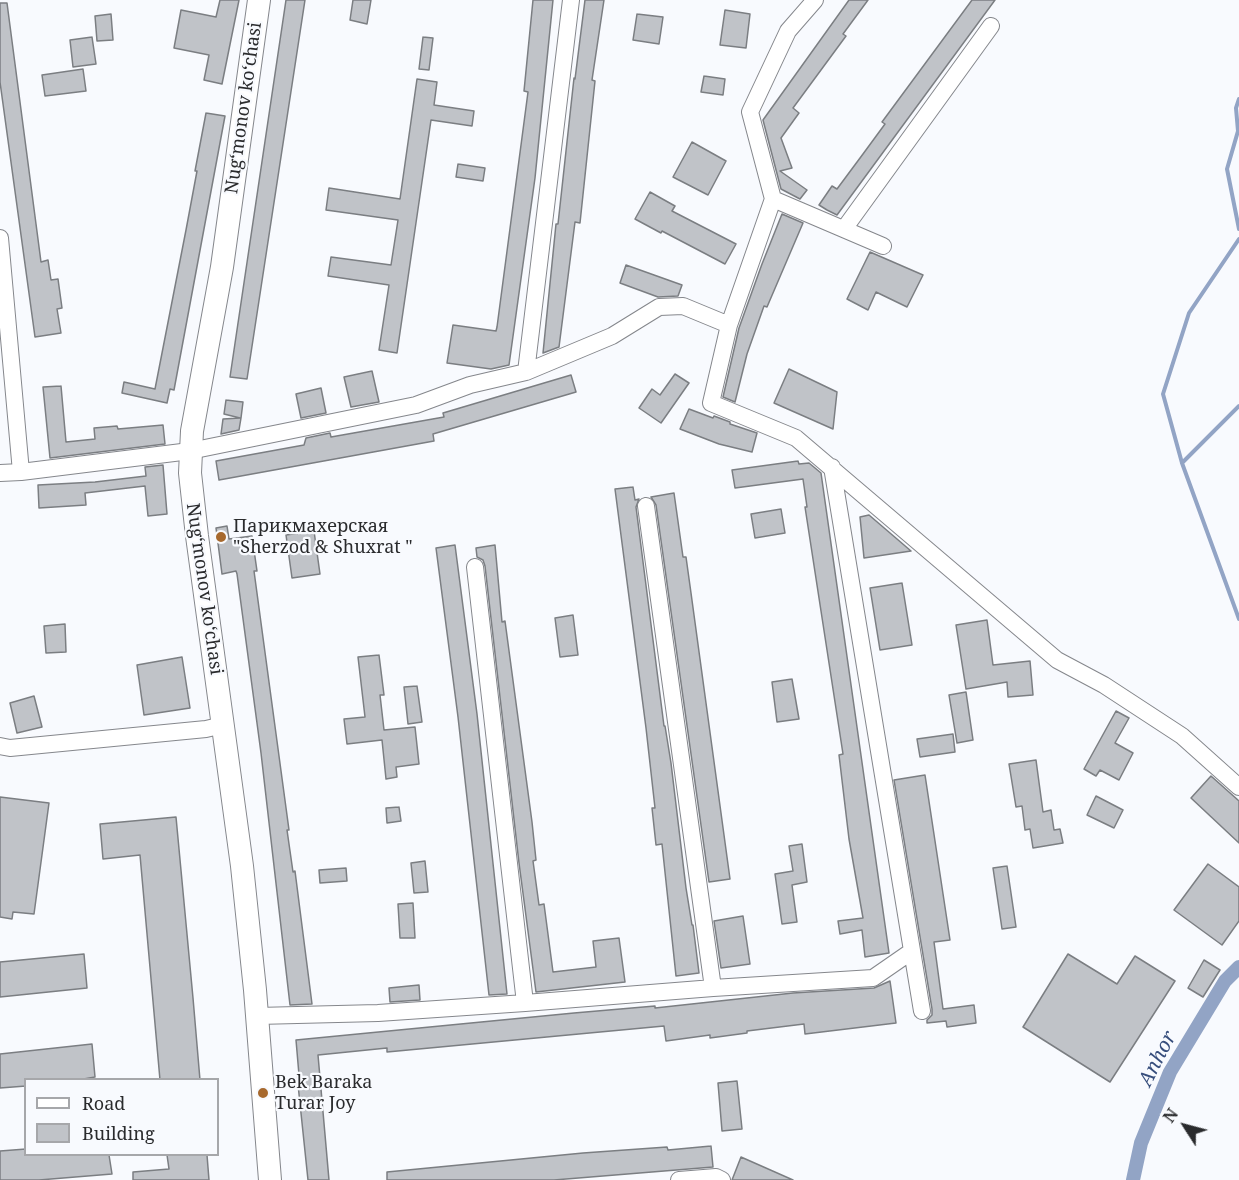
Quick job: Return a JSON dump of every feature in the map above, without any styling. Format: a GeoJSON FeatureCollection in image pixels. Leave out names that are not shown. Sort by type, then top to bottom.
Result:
{"type":"FeatureCollection","features":[{"type":"Feature","properties":{"kind":"main road","name":"Nugʻmonov koʻchasi"},"geometry":{"type":"LineString","coordinates":[[259,0],[222,267],[195,407],[190,451],[192,495],[242,866],[270,1180]]}},
{"type":"Feature","properties":{"kind":"street"},"geometry":{"type":"LineString","coordinates":[[526,372],[571,0]]}},
{"type":"Feature","properties":{"kind":"street"},"geometry":{"type":"LineString","coordinates":[[815,0],[788,31],[750,112],[773,199],[729,325],[711,403],[796,438],[1057,660],[1104,685],[1182,736],[1239,787]]}},
{"type":"Feature","properties":{"kind":"street"},"geometry":{"type":"LineString","coordinates":[[844,229],[991,26]]}},
{"type":"Feature","properties":{"kind":"street"},"geometry":{"type":"LineString","coordinates":[[773,199],[883,246]]}},
{"type":"Feature","properties":{"kind":"street"},"geometry":{"type":"LineString","coordinates":[[0,238],[21,472]]}},
{"type":"Feature","properties":{"kind":"street"},"geometry":{"type":"LineString","coordinates":[[0,473],[190,451],[416,405],[470,385],[526,372],[612,336],[659,307],[683,306],[729,325]]}},
{"type":"Feature","properties":{"kind":"street"},"geometry":{"type":"LineString","coordinates":[[832,467],[922,1011]]}},
{"type":"Feature","properties":{"kind":"street"},"geometry":{"type":"LineString","coordinates":[[646,506],[713,988]]}},
{"type":"Feature","properties":{"kind":"street"},"geometry":{"type":"LineString","coordinates":[[475,567],[525,1004]]}},
{"type":"Feature","properties":{"kind":"street"},"geometry":{"type":"LineString","coordinates":[[0,746],[22,747],[206,729],[223,725]]}},
{"type":"Feature","properties":{"kind":"street"},"geometry":{"type":"LineString","coordinates":[[257,1016],[378,1013],[525,1004],[713,988],[873,978],[912,951]]}},
{"type":"Feature","properties":{"kind":"street"},"geometry":{"type":"LineString","coordinates":[[679,1180],[716,1177],[722,1180]]}},
{"type":"Feature","properties":{"kind":"building"},"geometry":{"type":"Polygon","coordinates":[[[220,0],[239,0],[222,84],[204,80],[209,55],[174,48],[181,10],[216,17],[220,0]]]}},
{"type":"Feature","properties":{"kind":"building"},"geometry":{"type":"Polygon","coordinates":[[[286,0],[305,0],[247,379],[230,377],[286,0]]]}},
{"type":"Feature","properties":{"kind":"building"},"geometry":{"type":"Polygon","coordinates":[[[353,0],[371,0],[367,24],[350,20],[353,0]]]}},
{"type":"Feature","properties":{"kind":"building"},"geometry":{"type":"Polygon","coordinates":[[[533,0],[553,0],[535,178],[509,365],[491,369],[447,363],[453,325],[496,331],[497,327],[528,92],[524,91],[533,0]]]}},
{"type":"Feature","properties":{"kind":"building"},"geometry":{"type":"Polygon","coordinates":[[[585,0],[604,0],[592,80],[595,81],[580,223],[575,222],[559,347],[543,353],[556,224],[558,224],[585,0]]]}},
{"type":"Feature","properties":{"kind":"building"},"geometry":{"type":"Polygon","coordinates":[[[849,0],[868,0],[843,34],[846,36],[793,108],[799,113],[781,138],[792,168],[780,171],[807,190],[800,199],[781,189],[763,120],[849,0]]]}},
{"type":"Feature","properties":{"kind":"building"},"geometry":{"type":"Polygon","coordinates":[[[972,0],[995,0],[837,215],[819,205],[832,186],[837,189],[885,124],[882,122],[972,0]]]}},
{"type":"Feature","properties":{"kind":"building"},"geometry":{"type":"Polygon","coordinates":[[[0,3],[7,3],[41,262],[48,260],[51,280],[58,279],[62,308],[57,309],[61,333],[35,337],[0,82],[0,3]]]}},
{"type":"Feature","properties":{"kind":"building"},"geometry":{"type":"Polygon","coordinates":[[[725,10],[750,14],[746,48],[720,45],[725,10]]]}},
{"type":"Feature","properties":{"kind":"building"},"geometry":{"type":"Polygon","coordinates":[[[111,14],[113,40],[97,41],[95,16],[111,14]]]}},
{"type":"Feature","properties":{"kind":"building"},"geometry":{"type":"Polygon","coordinates":[[[637,14],[663,17],[659,44],[633,40],[637,14]]]}},
{"type":"Feature","properties":{"kind":"building"},"geometry":{"type":"Polygon","coordinates":[[[92,37],[96,64],[73,67],[70,40],[92,37]]]}},
{"type":"Feature","properties":{"kind":"building"},"geometry":{"type":"Polygon","coordinates":[[[423,37],[433,38],[429,70],[419,69],[423,37]]]}},
{"type":"Feature","properties":{"kind":"building"},"geometry":{"type":"Polygon","coordinates":[[[83,69],[86,91],[45,96],[42,75],[83,69]]]}},
{"type":"Feature","properties":{"kind":"building"},"geometry":{"type":"Polygon","coordinates":[[[704,76],[725,79],[723,95],[701,92],[704,76]]]}},
{"type":"Feature","properties":{"kind":"building"},"geometry":{"type":"Polygon","coordinates":[[[417,79],[437,82],[434,105],[474,111],[472,126],[431,120],[397,353],[379,350],[389,285],[328,276],[331,257],[391,265],[398,220],[326,210],[329,188],[400,199],[417,79]]]}},
{"type":"Feature","properties":{"kind":"building"},"geometry":{"type":"Polygon","coordinates":[[[206,113],[225,116],[174,390],[170,389],[167,403],[122,393],[124,382],[155,389],[206,113]]]}},
{"type":"Feature","properties":{"kind":"building"},"geometry":{"type":"Polygon","coordinates":[[[692,142],[726,161],[708,195],[673,177],[692,142]]]}},
{"type":"Feature","properties":{"kind":"building"},"geometry":{"type":"Polygon","coordinates":[[[458,164],[485,168],[483,181],[456,177],[458,164]]]}},
{"type":"Feature","properties":{"kind":"building"},"geometry":{"type":"Polygon","coordinates":[[[650,192],[675,206],[672,211],[736,244],[725,264],[635,219],[650,192]]]}},
{"type":"Feature","properties":{"kind":"building"},"geometry":{"type":"Polygon","coordinates":[[[782,214],[803,223],[767,307],[764,306],[747,354],[735,402],[723,397],[739,328],[782,214]]]}},
{"type":"Feature","properties":{"kind":"building"},"geometry":{"type":"Polygon","coordinates":[[[870,252],[923,275],[907,307],[876,292],[868,310],[847,299],[870,252]]]}},
{"type":"Feature","properties":{"kind":"building"},"geometry":{"type":"Polygon","coordinates":[[[626,265],[682,285],[678,296],[658,297],[620,283],[626,265]]]}},
{"type":"Feature","properties":{"kind":"building"},"geometry":{"type":"Polygon","coordinates":[[[789,369],[837,392],[833,429],[774,403],[789,369]]]}},
{"type":"Feature","properties":{"kind":"building"},"geometry":{"type":"Polygon","coordinates":[[[372,371],[379,402],[351,407],[344,377],[372,371]]]}},
{"type":"Feature","properties":{"kind":"building"},"geometry":{"type":"Polygon","coordinates":[[[675,374],[689,383],[661,423],[639,408],[652,389],[660,395],[675,374]]]}},
{"type":"Feature","properties":{"kind":"building"},"geometry":{"type":"Polygon","coordinates":[[[571,375],[576,392],[433,434],[434,441],[219,480],[216,461],[304,445],[306,438],[330,433],[331,437],[444,417],[443,413],[571,375]]]}},
{"type":"Feature","properties":{"kind":"building"},"geometry":{"type":"Polygon","coordinates":[[[61,386],[66,442],[95,439],[94,428],[117,426],[118,429],[163,425],[165,444],[50,458],[43,387],[61,386]]]}},
{"type":"Feature","properties":{"kind":"building"},"geometry":{"type":"Polygon","coordinates":[[[321,388],[326,413],[301,418],[296,394],[321,388]]]}},
{"type":"Feature","properties":{"kind":"building"},"geometry":{"type":"Polygon","coordinates":[[[226,400],[243,402],[241,418],[239,430],[221,434],[223,419],[240,418],[224,414],[226,400]]]}},
{"type":"Feature","properties":{"kind":"building"},"geometry":{"type":"Polygon","coordinates":[[[689,409],[757,433],[752,452],[719,444],[680,429],[689,409]]]}},
{"type":"Feature","properties":{"kind":"building"},"geometry":{"type":"Polygon","coordinates":[[[798,461],[799,464],[809,463],[821,473],[889,953],[865,957],[862,930],[840,934],[838,921],[863,918],[849,839],[839,755],[843,754],[805,507],[807,507],[803,479],[735,488],[732,470],[798,461]]]}},
{"type":"Feature","properties":{"kind":"building"},"geometry":{"type":"Polygon","coordinates":[[[163,465],[167,514],[148,516],[145,486],[85,493],[86,505],[39,508],[38,485],[146,476],[145,467],[163,465]]]}},
{"type":"Feature","properties":{"kind":"building"},"geometry":{"type":"Polygon","coordinates":[[[633,487],[635,500],[639,499],[636,507],[699,973],[676,976],[662,844],[656,845],[652,808],[655,808],[646,728],[615,489],[633,487]]]}},
{"type":"Feature","properties":{"kind":"building"},"geometry":{"type":"Polygon","coordinates":[[[674,493],[683,557],[686,557],[730,879],[709,882],[656,505],[651,497],[674,493]]]}},
{"type":"Feature","properties":{"kind":"building"},"geometry":{"type":"Polygon","coordinates":[[[781,509],[785,533],[755,538],[751,514],[781,509]]]}},
{"type":"Feature","properties":{"kind":"building"},"geometry":{"type":"Polygon","coordinates":[[[869,515],[911,551],[864,558],[860,517],[869,515]]]}},
{"type":"Feature","properties":{"kind":"building"},"geometry":{"type":"Polygon","coordinates":[[[227,526],[229,539],[252,536],[257,571],[254,571],[289,830],[287,830],[293,872],[295,871],[312,1004],[290,1005],[261,753],[237,574],[236,571],[222,574],[216,528],[227,526]]]}},
{"type":"Feature","properties":{"kind":"building"},"geometry":{"type":"Polygon","coordinates":[[[314,531],[320,574],[292,578],[286,535],[314,531]]]}},
{"type":"Feature","properties":{"kind":"building"},"geometry":{"type":"Polygon","coordinates":[[[455,545],[477,714],[507,994],[489,995],[458,717],[436,548],[455,545]]]}},
{"type":"Feature","properties":{"kind":"building"},"geometry":{"type":"Polygon","coordinates":[[[495,545],[502,622],[505,621],[532,822],[536,860],[533,861],[539,905],[544,904],[553,972],[596,967],[593,941],[619,938],[625,982],[536,992],[485,566],[483,560],[477,557],[476,548],[495,545]]]}},
{"type":"Feature","properties":{"kind":"building"},"geometry":{"type":"Polygon","coordinates":[[[902,583],[912,645],[880,650],[870,588],[902,583]]]}},
{"type":"Feature","properties":{"kind":"building"},"geometry":{"type":"Polygon","coordinates":[[[573,615],[578,655],[560,657],[555,618],[573,615]]]}},
{"type":"Feature","properties":{"kind":"building"},"geometry":{"type":"Polygon","coordinates":[[[987,620],[993,665],[1030,661],[1033,695],[1008,697],[1007,682],[966,689],[956,625],[987,620]]]}},
{"type":"Feature","properties":{"kind":"building"},"geometry":{"type":"Polygon","coordinates":[[[65,624],[66,652],[46,653],[44,626],[65,624]]]}},
{"type":"Feature","properties":{"kind":"building"},"geometry":{"type":"Polygon","coordinates":[[[379,655],[384,695],[380,695],[384,730],[415,727],[419,764],[396,767],[397,777],[386,779],[382,740],[347,744],[344,719],[365,717],[358,657],[379,655]]]}},
{"type":"Feature","properties":{"kind":"building"},"geometry":{"type":"Polygon","coordinates":[[[182,657],[190,708],[144,715],[137,665],[182,657]]]}},
{"type":"Feature","properties":{"kind":"building"},"geometry":{"type":"Polygon","coordinates":[[[792,679],[799,719],[777,722],[772,682],[792,679]]]}},
{"type":"Feature","properties":{"kind":"building"},"geometry":{"type":"Polygon","coordinates":[[[417,686],[422,722],[408,724],[404,687],[417,686]]]}},
{"type":"Feature","properties":{"kind":"building"},"geometry":{"type":"Polygon","coordinates":[[[966,692],[973,740],[957,743],[949,695],[966,692]]]}},
{"type":"Feature","properties":{"kind":"building"},"geometry":{"type":"Polygon","coordinates":[[[34,696],[42,727],[17,733],[10,703],[34,696]]]}},
{"type":"Feature","properties":{"kind":"building"},"geometry":{"type":"Polygon","coordinates":[[[1116,711],[1129,718],[1115,743],[1133,753],[1119,780],[1100,770],[1096,776],[1084,769],[1116,711]]]}},
{"type":"Feature","properties":{"kind":"building"},"geometry":{"type":"Polygon","coordinates":[[[953,734],[955,752],[920,757],[917,739],[953,734]]]}},
{"type":"Feature","properties":{"kind":"building"},"geometry":{"type":"Polygon","coordinates":[[[1036,760],[1043,812],[1051,810],[1054,830],[1060,829],[1063,843],[1033,848],[1030,829],[1025,830],[1022,806],[1016,807],[1009,764],[1036,760]]]}},
{"type":"Feature","properties":{"kind":"building"},"geometry":{"type":"Polygon","coordinates":[[[925,775],[950,940],[934,942],[943,1009],[974,1005],[976,1023],[947,1027],[946,1021],[927,1023],[932,1015],[932,1009],[894,780],[925,775]]]}},
{"type":"Feature","properties":{"kind":"building"},"geometry":{"type":"Polygon","coordinates":[[[1211,776],[1239,801],[1239,843],[1191,798],[1211,776]]]}},
{"type":"Feature","properties":{"kind":"building"},"geometry":{"type":"Polygon","coordinates":[[[1096,796],[1123,810],[1114,828],[1087,815],[1096,796]]]}},
{"type":"Feature","properties":{"kind":"building"},"geometry":{"type":"Polygon","coordinates":[[[0,797],[49,803],[34,914],[13,912],[12,919],[0,917],[0,797]]]}},
{"type":"Feature","properties":{"kind":"building"},"geometry":{"type":"Polygon","coordinates":[[[399,807],[401,821],[387,823],[386,808],[399,807]]]}},
{"type":"Feature","properties":{"kind":"building"},"geometry":{"type":"Polygon","coordinates":[[[176,817],[200,1078],[160,1078],[140,855],[103,859],[100,824],[176,817]]]}},
{"type":"Feature","properties":{"kind":"building"},"geometry":{"type":"Polygon","coordinates":[[[802,844],[807,882],[792,885],[797,922],[782,924],[775,874],[793,871],[789,846],[802,844]]]}},
{"type":"Feature","properties":{"kind":"building"},"geometry":{"type":"Polygon","coordinates":[[[425,861],[428,892],[414,893],[411,863],[425,861]]]}},
{"type":"Feature","properties":{"kind":"building"},"geometry":{"type":"Polygon","coordinates":[[[1208,864],[1239,887],[1239,921],[1222,945],[1174,910],[1208,864]]]}},
{"type":"Feature","properties":{"kind":"building"},"geometry":{"type":"Polygon","coordinates":[[[1007,866],[1016,927],[1002,929],[993,868],[1007,866]]]}},
{"type":"Feature","properties":{"kind":"building"},"geometry":{"type":"Polygon","coordinates":[[[346,868],[347,881],[320,883],[319,870],[346,868]]]}},
{"type":"Feature","properties":{"kind":"building"},"geometry":{"type":"Polygon","coordinates":[[[413,903],[415,938],[400,938],[398,904],[413,903]]]}},
{"type":"Feature","properties":{"kind":"building"},"geometry":{"type":"Polygon","coordinates":[[[743,916],[750,964],[721,968],[714,921],[743,916]]]}},
{"type":"Feature","properties":{"kind":"building"},"geometry":{"type":"Polygon","coordinates":[[[84,954],[87,988],[0,997],[0,962],[84,954]]]}},
{"type":"Feature","properties":{"kind":"building"},"geometry":{"type":"Polygon","coordinates":[[[1068,954],[1117,984],[1135,956],[1175,981],[1110,1082],[1023,1027],[1068,954]]]}},
{"type":"Feature","properties":{"kind":"building"},"geometry":{"type":"Polygon","coordinates":[[[1204,960],[1220,970],[1203,997],[1188,988],[1204,960]]]}},
{"type":"Feature","properties":{"kind":"building"},"geometry":{"type":"Polygon","coordinates":[[[890,981],[896,1023],[805,1034],[804,1024],[710,1038],[710,1035],[666,1041],[664,1026],[387,1052],[387,1048],[318,1055],[329,1180],[308,1180],[297,1075],[299,1075],[296,1040],[574,1013],[655,1006],[655,1008],[793,993],[874,988],[890,981]]]}},
{"type":"Feature","properties":{"kind":"building"},"geometry":{"type":"Polygon","coordinates":[[[419,985],[420,1000],[390,1002],[389,988],[419,985]]]}},
{"type":"Feature","properties":{"kind":"building"},"geometry":{"type":"Polygon","coordinates":[[[92,1044],[95,1077],[24,1078],[24,1086],[0,1088],[0,1054],[92,1044]]]}},
{"type":"Feature","properties":{"kind":"building"},"geometry":{"type":"Polygon","coordinates":[[[737,1081],[742,1129],[722,1131],[718,1083],[737,1081]]]}},
{"type":"Feature","properties":{"kind":"building"},"geometry":{"type":"Polygon","coordinates":[[[711,1146],[713,1167],[554,1180],[387,1180],[387,1172],[583,1153],[711,1146]]]}},
{"type":"Feature","properties":{"kind":"building"},"geometry":{"type":"Polygon","coordinates":[[[24,1149],[24,1156],[109,1156],[112,1174],[39,1180],[0,1180],[0,1151],[24,1149]]]}},
{"type":"Feature","properties":{"kind":"building"},"geometry":{"type":"Polygon","coordinates":[[[167,1156],[207,1156],[209,1180],[133,1180],[133,1172],[169,1169],[167,1156]]]}},
{"type":"Feature","properties":{"kind":"building"},"geometry":{"type":"Polygon","coordinates":[[[741,1157],[793,1180],[732,1180],[741,1157]]]}},
{"type":"Feature","properties":{"kind":"waterway"},"geometry":{"type":"LineString","coordinates":[[1239,99],[1236,108],[1238,131],[1227,169],[1239,229]]}},
{"type":"Feature","properties":{"kind":"waterway"},"geometry":{"type":"LineString","coordinates":[[1239,239],[1189,313],[1163,394],[1182,463],[1239,619]]}},
{"type":"Feature","properties":{"kind":"waterway"},"geometry":{"type":"LineString","coordinates":[[1182,463],[1239,406]]}},
{"type":"Feature","properties":{"kind":"waterway","name":"Anhor"},"geometry":{"type":"LineString","coordinates":[[1133,1180],[1141,1143],[1170,1072],[1225,981],[1239,967]]}},
{"type":"Feature","properties":{"kind":"place","name":"Парикмахерская \"Sherzod & Shuxrat \""},"geometry":{"type":"Point","coordinates":[221,537]}},
{"type":"Feature","properties":{"kind":"place","name":"Bek Baraka Turar Joy"},"geometry":{"type":"Point","coordinates":[263,1093]}}]}
